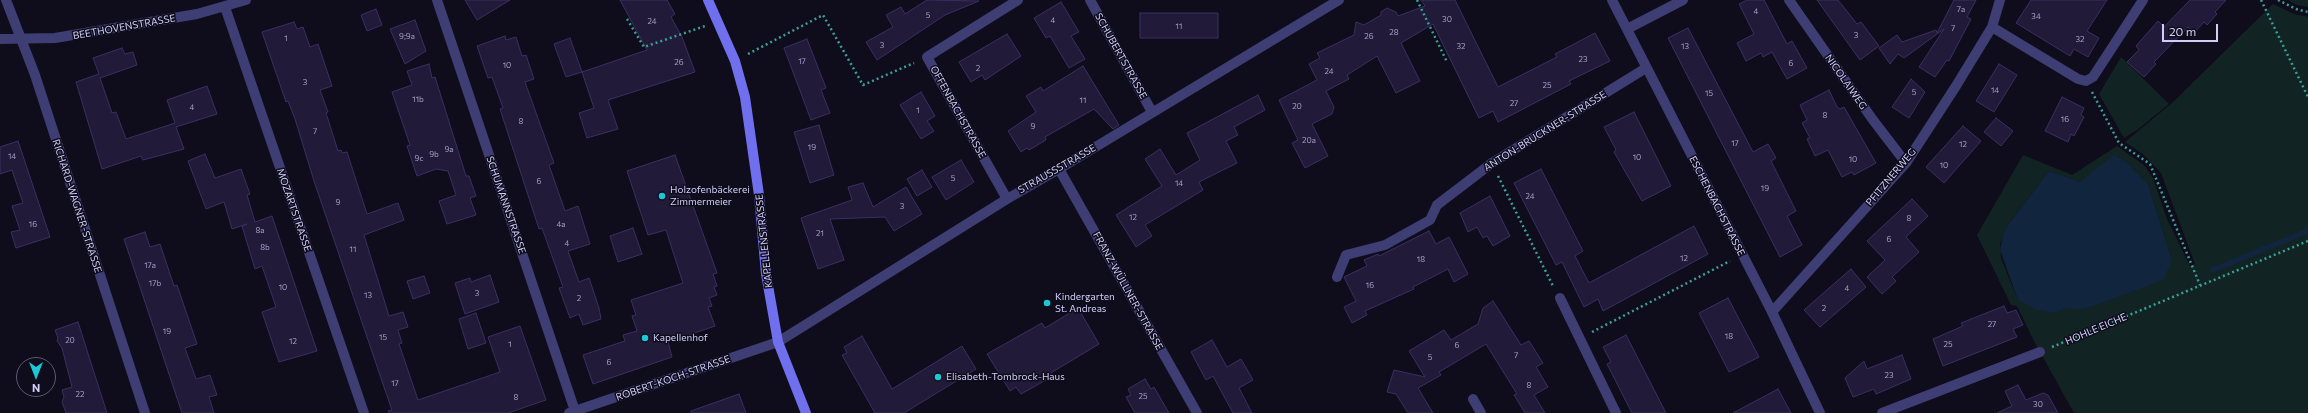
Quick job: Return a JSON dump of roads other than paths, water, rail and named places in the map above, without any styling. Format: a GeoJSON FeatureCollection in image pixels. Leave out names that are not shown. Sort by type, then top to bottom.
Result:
{"type":"FeatureCollection","features":[{"type":"Feature","properties":{"kind":"main road","name":"KAPELLENSTRASSE"},"geometry":{"type":"LineString","coordinates":[[708,0],[735,61],[745,97],[759,195],[766,274],[778,342],[806,413]]}},
{"type":"Feature","properties":{"kind":"street","name":"RICHARD-WAGNER-STRASSE"},"geometry":{"type":"LineString","coordinates":[[6,0],[19,38],[35,75],[145,413]]}},
{"type":"Feature","properties":{"kind":"street","name":"BEETHOVENSTRASSE"},"geometry":{"type":"LineString","coordinates":[[0,39],[55,38],[197,14],[226,7],[246,0]]}},
{"type":"Feature","properties":{"kind":"street","name":"SCHUMANNSTRASSE"},"geometry":{"type":"LineString","coordinates":[[436,0],[572,412]]}},
{"type":"Feature","properties":{"kind":"street","name":"OFFENBACHSTRASSE"},"geometry":{"type":"LineString","coordinates":[[1007,198],[927,57],[1018,0]]}},
{"type":"Feature","properties":{"kind":"street","name":"SCHUBERTSTRASSE"},"geometry":{"type":"LineString","coordinates":[[1090,0],[1152,112]]}},
{"type":"Feature","properties":{"kind":"street","name":"STRAUSSSTRASSE"},"geometry":{"type":"LineString","coordinates":[[778,342],[1007,198],[1059,169],[1338,0]]}},
{"type":"Feature","properties":{"kind":"street","name":"ESCHENBACHSTRASSE"},"geometry":{"type":"LineString","coordinates":[[1612,0],[1743,254],[1820,413]]}},
{"type":"Feature","properties":{"kind":"street"},"geometry":{"type":"LineString","coordinates":[[1627,29],[1683,0]]}},
{"type":"Feature","properties":{"kind":"street","name":"NICOLAIWEG"},"geometry":{"type":"LineString","coordinates":[[1789,0],[1873,120],[1906,162]]}},
{"type":"Feature","properties":{"kind":"street","name":"PFITZNERWEG"},"geometry":{"type":"LineString","coordinates":[[1772,312],[1906,162],[1956,86],[1992,27],[2000,0]]}},
{"type":"Feature","properties":{"kind":"street"},"geometry":{"type":"LineString","coordinates":[[1992,27],[2078,79],[2086,81],[2093,77],[2143,0]]}},
{"type":"Feature","properties":{"kind":"street","name":"MOZARTSTRASSE"},"geometry":{"type":"LineString","coordinates":[[226,7],[364,413]]}},
{"type":"Feature","properties":{"kind":"street","name":"ANTON-BRUCKNER-STRASSE"},"geometry":{"type":"LineString","coordinates":[[1337,277],[1346,255],[1384,245],[1430,220],[1437,205],[1492,164],[1646,68]]}},
{"type":"Feature","properties":{"kind":"street","name":"FRANZ-WÜLLNER-STRASSE"},"geometry":{"type":"LineString","coordinates":[[1059,169],[1197,413]]}},
{"type":"Feature","properties":{"kind":"street"},"geometry":{"type":"LineString","coordinates":[[1560,298],[1616,413]]}},
{"type":"Feature","properties":{"kind":"street","name":"ROBERT-KOCH-STRASSE"},"geometry":{"type":"LineString","coordinates":[[572,412],[778,342]]}},
{"type":"Feature","properties":{"kind":"street"},"geometry":{"type":"LineString","coordinates":[[1882,413],[2040,352]]}},
{"type":"Feature","properties":{"kind":"street"},"geometry":{"type":"LineString","coordinates":[[1473,399],[1481,413]]}},
{"type":"Feature","properties":{"kind":"water"},"geometry":{"type":"Polygon","coordinates":[[[2114,155],[2126,162],[2148,184],[2172,260],[2163,280],[2085,309],[2064,308],[2056,313],[2038,310],[2018,300],[2000,250],[2003,235],[2008,225],[2049,171],[2080,182],[2114,155]]]}},
{"type":"Feature","properties":{"kind":"waterway"},"geometry":{"type":"LineString","coordinates":[[2213,270],[2308,231]]}},
{"type":"Feature","properties":{"kind":"place","name":"Holzofenbäckerei Zimmermeier"},"geometry":{"type":"Point","coordinates":[662,196]}},
{"type":"Feature","properties":{"kind":"place","name":"Kindergarten St. Andreas"},"geometry":{"type":"Point","coordinates":[1047,303]}},
{"type":"Feature","properties":{"kind":"place","name":"Kapellenhof"},"geometry":{"type":"Point","coordinates":[645,338]}},
{"type":"Feature","properties":{"kind":"place","name":"Elisabeth-Tombrock-Haus"},"geometry":{"type":"Point","coordinates":[938,377]}}]}
